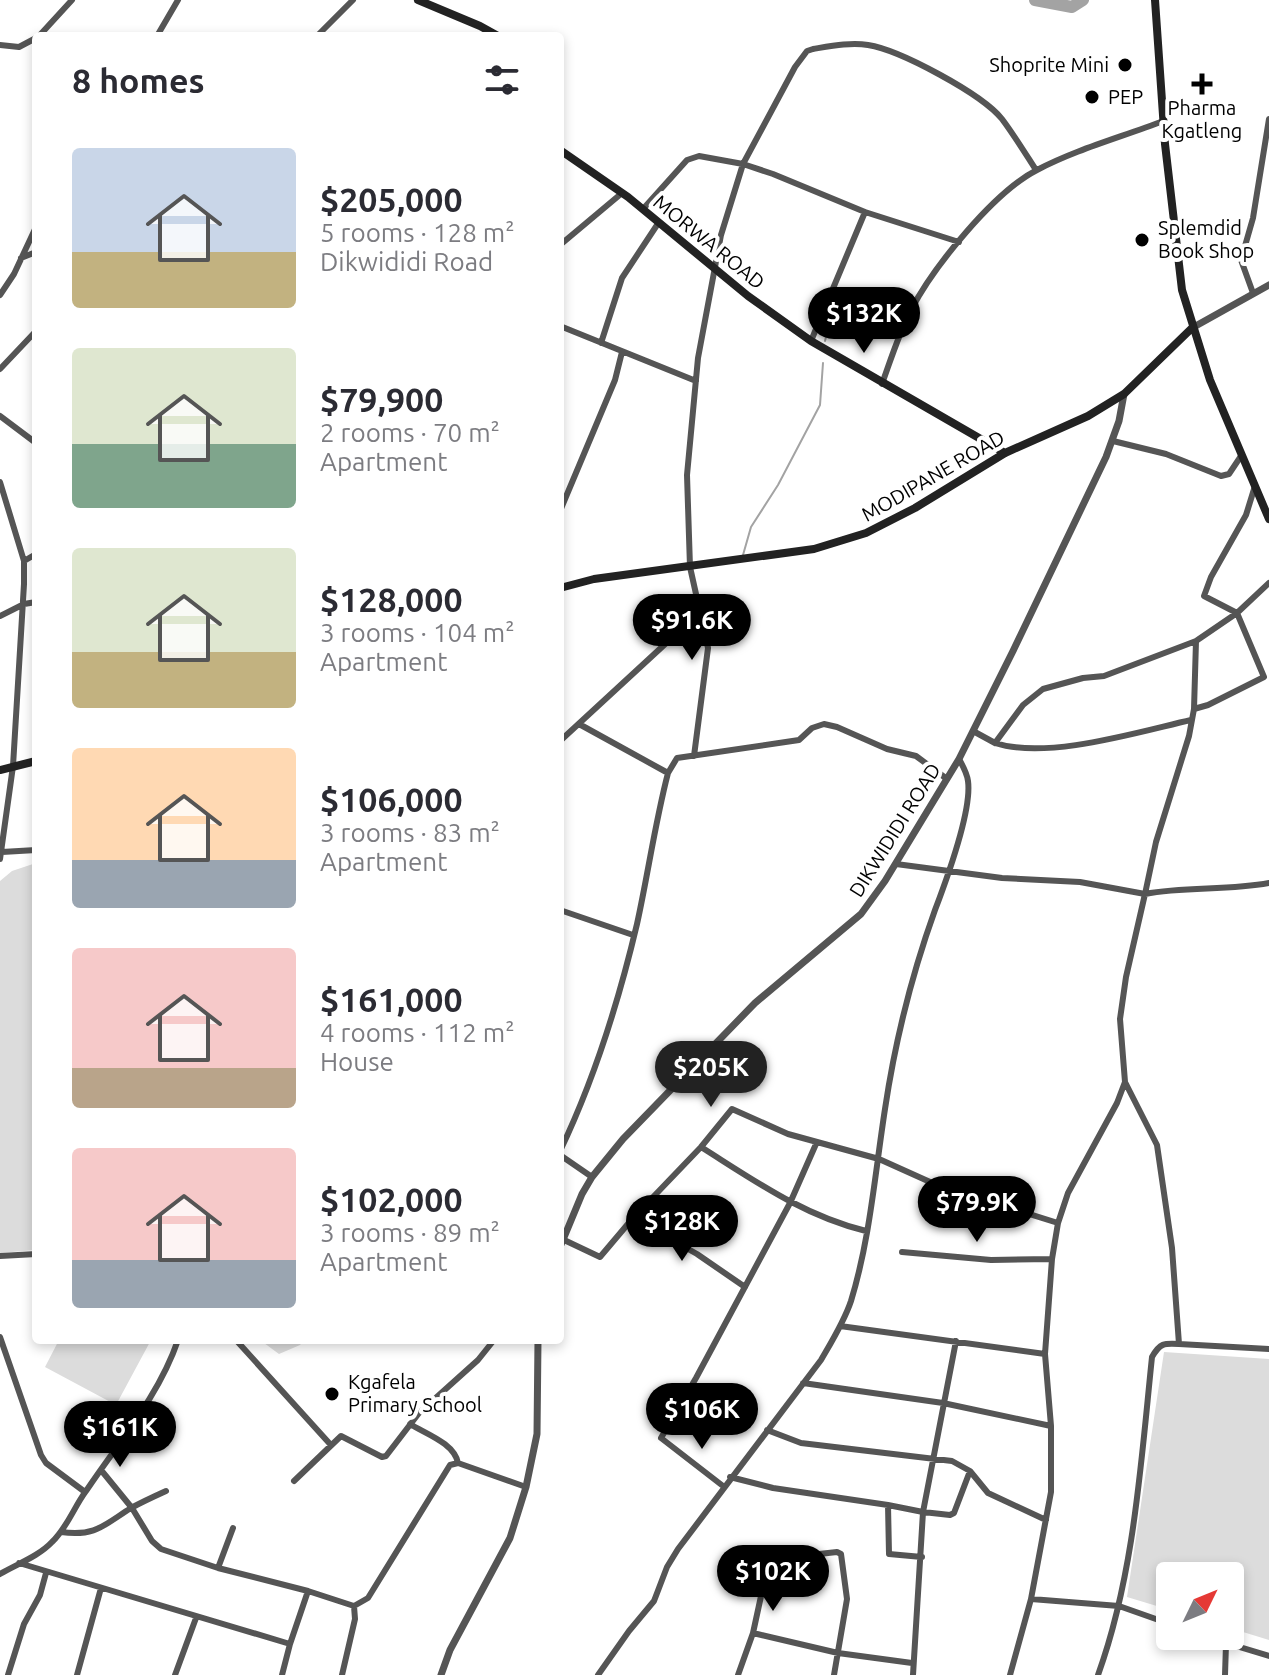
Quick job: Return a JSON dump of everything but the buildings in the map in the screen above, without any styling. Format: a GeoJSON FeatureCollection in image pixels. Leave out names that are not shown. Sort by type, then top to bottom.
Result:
{"type":"FeatureCollection","features":[{"type":"Feature","properties":{"kind":"main road"},"geometry":{"type":"LineString","coordinates":[[418,0],[491,32]]}},
{"type":"Feature","properties":{"kind":"main road"},"geometry":{"type":"LineString","coordinates":[[1155,0],[1177,261],[1192,328],[1210,380],[1269,519]]}},
{"type":"Feature","properties":{"kind":"main road","name":"MORWA ROAD"},"geometry":{"type":"LineString","coordinates":[[564,153],[643,209],[811,341],[1005,453]]}},
{"type":"Feature","properties":{"kind":"main road","name":"MODIPANE ROAD"},"geometry":{"type":"LineString","coordinates":[[564,587],[594,579],[814,549],[866,533],[915,508],[1005,453],[1088,416],[1124,394],[1192,328]]}},
{"type":"Feature","properties":{"kind":"main road"},"geometry":{"type":"LineString","coordinates":[[0,770],[32,762]]}},
{"type":"Feature","properties":{"kind":"street"},"geometry":{"type":"LineString","coordinates":[[42,32],[72,0]]}},
{"type":"Feature","properties":{"kind":"street"},"geometry":{"type":"LineString","coordinates":[[159,32],[178,0]]}},
{"type":"Feature","properties":{"kind":"street"},"geometry":{"type":"LineString","coordinates":[[321,32],[353,0]]}},
{"type":"Feature","properties":{"kind":"street"},"geometry":{"type":"LineString","coordinates":[[0,45],[19,47],[32,41]]}},
{"type":"Feature","properties":{"kind":"street"},"geometry":{"type":"LineString","coordinates":[[694,756],[708,659],[690,567],[687,475],[696,381],[721,235],[743,164],[771,108],[807,51],[866,44],[884,48],[987,105],[1001,118],[1036,170]]}},
{"type":"Feature","properties":{"kind":"street"},"geometry":{"type":"LineString","coordinates":[[1253,293],[1241,260],[1253,218],[1269,119]]}},
{"type":"Feature","properties":{"kind":"street"},"geometry":{"type":"LineString","coordinates":[[882,384],[909,314],[922,290],[959,242],[994,204],[1036,170],[1163,121]]}},
{"type":"Feature","properties":{"kind":"street"},"geometry":{"type":"LineString","coordinates":[[643,209],[692,157],[743,164],[865,212],[959,242]]}},
{"type":"Feature","properties":{"kind":"street"},"geometry":{"type":"LineString","coordinates":[[564,242],[622,193]]}},
{"type":"Feature","properties":{"kind":"street"},"geometry":{"type":"LineString","coordinates":[[811,341],[865,212]]}},
{"type":"Feature","properties":{"kind":"street"},"geometry":{"type":"LineString","coordinates":[[601,343],[622,278],[659,222]]}},
{"type":"Feature","properties":{"kind":"street"},"geometry":{"type":"LineString","coordinates":[[0,295],[32,235]]}},
{"type":"Feature","properties":{"kind":"street"},"geometry":{"type":"LineString","coordinates":[[21,258],[32,254]]}},
{"type":"Feature","properties":{"kind":"street"},"geometry":{"type":"LineString","coordinates":[[1192,328],[1269,285]]}},
{"type":"Feature","properties":{"kind":"street"},"geometry":{"type":"LineString","coordinates":[[564,328],[696,381]]}},
{"type":"Feature","properties":{"kind":"street"},"geometry":{"type":"LineString","coordinates":[[0,369],[32,335]]}},
{"type":"Feature","properties":{"kind":"street"},"geometry":{"type":"LineString","coordinates":[[27,339],[32,343]]}},
{"type":"Feature","properties":{"kind":"street"},"geometry":{"type":"LineString","coordinates":[[564,502],[615,380],[622,352]]}},
{"type":"Feature","properties":{"kind":"street","name":"DIKWIDIDI ROAD"},"geometry":{"type":"LineString","coordinates":[[564,1235],[592,1177],[687,1070],[755,1003],[861,914],[896,864],[973,731],[1113,441],[1124,394]]}},
{"type":"Feature","properties":{"kind":"street"},"geometry":{"type":"LineString","coordinates":[[0,416],[32,440]]}},
{"type":"Feature","properties":{"kind":"street"},"geometry":{"type":"LineString","coordinates":[[1113,441],[1166,454],[1221,476],[1229,474],[1241,456]]}},
{"type":"Feature","properties":{"kind":"street"},"geometry":{"type":"LineString","coordinates":[[0,482],[24,561],[13,766],[1,856],[32,851]]}},
{"type":"Feature","properties":{"kind":"street"},"geometry":{"type":"LineString","coordinates":[[564,485],[570,488]]}},
{"type":"Feature","properties":{"kind":"street"},"geometry":{"type":"LineString","coordinates":[[1194,709],[1264,677],[1237,613],[1208,600],[1204,592],[1246,515],[1255,486]]}},
{"type":"Feature","properties":{"kind":"street"},"geometry":{"type":"LineString","coordinates":[[24,561],[32,556]]}},
{"type":"Feature","properties":{"kind":"street"},"geometry":{"type":"LineString","coordinates":[[995,743],[1023,705],[1043,689],[1083,678],[1104,676],[1196,641],[1237,613],[1269,583]]}},
{"type":"Feature","properties":{"kind":"street"},"geometry":{"type":"LineString","coordinates":[[0,616],[32,603]]}},
{"type":"Feature","properties":{"kind":"street"},"geometry":{"type":"LineString","coordinates":[[564,737],[701,611]]}},
{"type":"Feature","properties":{"kind":"street"},"geometry":{"type":"LineString","coordinates":[[1179,1344],[1172,1248],[1157,1145],[1125,1082],[1120,1019],[1126,977],[1156,842],[1194,709],[1196,641]]}},
{"type":"Feature","properties":{"kind":"street"},"geometry":{"type":"LineString","coordinates":[[973,731],[995,743],[1023,748],[1079,744],[1191,720]]}},
{"type":"Feature","properties":{"kind":"street"},"geometry":{"type":"LineString","coordinates":[[579,724],[668,773]]}},
{"type":"Feature","properties":{"kind":"street"},"geometry":{"type":"LineString","coordinates":[[564,1143],[610,1019],[633,935],[668,773],[677,758],[782,740],[799,740],[812,728],[824,724],[887,749],[916,756],[947,779]]}},
{"type":"Feature","properties":{"kind":"street"},"geometry":{"type":"LineString","coordinates":[[598,1675],[654,1601],[673,1558],[723,1486],[821,1360],[850,1302],[879,1159],[885,1107],[910,991],[949,872],[969,785],[959,759]]}},
{"type":"Feature","properties":{"kind":"street"},"geometry":{"type":"LineString","coordinates":[[896,864],[949,872],[1080,882],[1145,894],[1179,888],[1269,883]]}},
{"type":"Feature","properties":{"kind":"street"},"geometry":{"type":"LineString","coordinates":[[564,911],[633,935]]}},
{"type":"Feature","properties":{"kind":"street"},"geometry":{"type":"LineString","coordinates":[[1010,1675],[1031,1599],[1052,1476],[1045,1354],[1052,1259],[1058,1223],[1076,1174],[1117,1103],[1125,1082]]}},
{"type":"Feature","properties":{"kind":"street"},"geometry":{"type":"LineString","coordinates":[[564,1244],[600,1257],[732,1109],[816,1144],[879,1159],[939,1186],[1058,1223]]}},
{"type":"Feature","properties":{"kind":"street"},"geometry":{"type":"LineString","coordinates":[[723,1486],[661,1438],[790,1203],[816,1144]]}},
{"type":"Feature","properties":{"kind":"street"},"geometry":{"type":"LineString","coordinates":[[701,1147],[790,1203],[828,1221],[866,1231]]}},
{"type":"Feature","properties":{"kind":"street"},"geometry":{"type":"LineString","coordinates":[[564,1156],[592,1177]]}},
{"type":"Feature","properties":{"kind":"street"},"geometry":{"type":"LineString","coordinates":[[633,1218],[704,1258],[745,1287]]}},
{"type":"Feature","properties":{"kind":"street"},"geometry":{"type":"LineString","coordinates":[[902,1252],[991,1260],[1052,1259]]}},
{"type":"Feature","properties":{"kind":"street"},"geometry":{"type":"LineString","coordinates":[[0,1256],[32,1254]]}},
{"type":"Feature","properties":{"kind":"street"},"geometry":{"type":"LineString","coordinates":[[840,1326],[1045,1354]]}},
{"type":"Feature","properties":{"kind":"street"},"geometry":{"type":"LineString","coordinates":[[0,1337],[41,1455],[46,1463],[85,1492]]}},
{"type":"Feature","properties":{"kind":"street"},"geometry":{"type":"LineString","coordinates":[[913,1675],[923,1512],[956,1341]]}},
{"type":"Feature","properties":{"kind":"street"},"geometry":{"type":"LineString","coordinates":[[1098,1675],[1119,1606],[1142,1455],[1152,1357],[1158,1346],[1164,1343],[1269,1349]]}},
{"type":"Feature","properties":{"kind":"street"},"geometry":{"type":"LineString","coordinates":[[0,1574],[46,1547],[61,1532],[142,1409],[172,1358],[177,1344]]}},
{"type":"Feature","properties":{"kind":"street"},"geometry":{"type":"LineString","coordinates":[[240,1344],[330,1444]]}},
{"type":"Feature","properties":{"kind":"street"},"geometry":{"type":"LineString","coordinates":[[294,1481],[341,1436],[384,1457],[410,1424],[491,1344]]}},
{"type":"Feature","properties":{"kind":"street"},"geometry":{"type":"LineString","coordinates":[[441,1675],[450,1650],[510,1538],[526,1487],[537,1434],[538,1344]]}},
{"type":"Feature","properties":{"kind":"street"},"geometry":{"type":"LineString","coordinates":[[803,1383],[943,1403],[1051,1426]]}},
{"type":"Feature","properties":{"kind":"street"},"geometry":{"type":"LineString","coordinates":[[410,1424],[447,1446],[456,1455],[458,1463]]}},
{"type":"Feature","properties":{"kind":"street"},"geometry":{"type":"LineString","coordinates":[[767,1430],[801,1443],[952,1461],[970,1471],[988,1493],[1046,1520]]}},
{"type":"Feature","properties":{"kind":"street"},"geometry":{"type":"LineString","coordinates":[[101,1470],[161,1549],[354,1606],[368,1598],[447,1468],[458,1463],[526,1487]]}},
{"type":"Feature","properties":{"kind":"street"},"geometry":{"type":"LineString","coordinates":[[730,1477],[773,1488],[950,1515],[954,1513],[970,1471]]}},
{"type":"Feature","properties":{"kind":"street"},"geometry":{"type":"LineString","coordinates":[[61,1532],[74,1534],[100,1530],[132,1508],[166,1491]]}},
{"type":"Feature","properties":{"kind":"street"},"geometry":{"type":"LineString","coordinates":[[888,1505],[889,1554],[922,1557]]}},
{"type":"Feature","properties":{"kind":"street"},"geometry":{"type":"LineString","coordinates":[[218,1568],[233,1528]]}},
{"type":"Feature","properties":{"kind":"street"},"geometry":{"type":"LineString","coordinates":[[810,1555],[841,1554],[847,1599],[834,1675]]}},
{"type":"Feature","properties":{"kind":"street"},"geometry":{"type":"LineString","coordinates":[[19,1563],[290,1644]]}},
{"type":"Feature","properties":{"kind":"street"},"geometry":{"type":"LineString","coordinates":[[8,1675],[24,1624],[40,1595],[46,1573]]}},
{"type":"Feature","properties":{"kind":"street"},"geometry":{"type":"LineString","coordinates":[[738,1675],[753,1633],[763,1587]]}},
{"type":"Feature","properties":{"kind":"street"},"geometry":{"type":"LineString","coordinates":[[77,1675],[101,1588]]}},
{"type":"Feature","properties":{"kind":"street"},"geometry":{"type":"LineString","coordinates":[[282,1675],[308,1591]]}},
{"type":"Feature","properties":{"kind":"street"},"geometry":{"type":"LineString","coordinates":[[1031,1599],[1119,1606],[1156,1619]]}},
{"type":"Feature","properties":{"kind":"street"},"geometry":{"type":"LineString","coordinates":[[342,1675],[355,1619],[354,1606]]}},
{"type":"Feature","properties":{"kind":"street"},"geometry":{"type":"LineString","coordinates":[[175,1675],[196,1618]]}},
{"type":"Feature","properties":{"kind":"street"},"geometry":{"type":"LineString","coordinates":[[753,1633],[838,1653],[912,1663]]}},
{"type":"Feature","properties":{"kind":"street"},"geometry":{"type":"LineString","coordinates":[[1244,1649],[1269,1656]]}},
{"type":"Feature","properties":{"kind":"street"},"geometry":{"type":"LineString","coordinates":[[1225,1675],[1226,1650]]}},
{"type":"Feature","properties":{"kind":"shaded area"},"geometry":{"type":"Polygon","coordinates":[[[32,864],[32,1250],[0,1253],[0,881],[12,871],[32,864]]]}},
{"type":"Feature","properties":{"kind":"shaded area"},"geometry":{"type":"Polygon","coordinates":[[[57,1344],[149,1344],[116,1405],[45,1367],[57,1344]]]}},
{"type":"Feature","properties":{"kind":"shaded area"},"geometry":{"type":"Polygon","coordinates":[[[265,1344],[301,1344],[300,1345],[279,1354],[265,1344]]]}},
{"type":"Feature","properties":{"kind":"shaded area"},"geometry":{"type":"Polygon","coordinates":[[[1164,1352],[1269,1359],[1269,1640],[1244,1632],[1244,1562],[1156,1562],[1156,1606],[1127,1597],[1164,1352]]]}},
{"type":"Feature","properties":{"kind":"waterway"},"geometry":{"type":"LineString","coordinates":[[1035,0],[1072,7],[1083,0]]}},
{"type":"Feature","properties":{"kind":"waterway"},"geometry":{"type":"LineString","coordinates":[[825,341],[833,309]]}},
{"type":"Feature","properties":{"kind":"waterway"},"geometry":{"type":"LineString","coordinates":[[743,555],[751,527],[778,485],[820,405],[823,363]]}},
{"type":"Feature","properties":{"kind":"place","name":"Shoprite Mini"},"geometry":{"type":"Point","coordinates":[1125,65]}},
{"type":"Feature","properties":{"kind":"place","name":"Pharma Kgatleng"},"geometry":{"type":"Point","coordinates":[1202,84]}},
{"type":"Feature","properties":{"kind":"place","name":"PEP"},"geometry":{"type":"Point","coordinates":[1092,97]}},
{"type":"Feature","properties":{"kind":"place","name":"Splemdid Book Shop"},"geometry":{"type":"Point","coordinates":[1142,240]}},
{"type":"Feature","properties":{"kind":"place","name":"Kgafela Primary School"},"geometry":{"type":"Point","coordinates":[332,1394]}}]}
